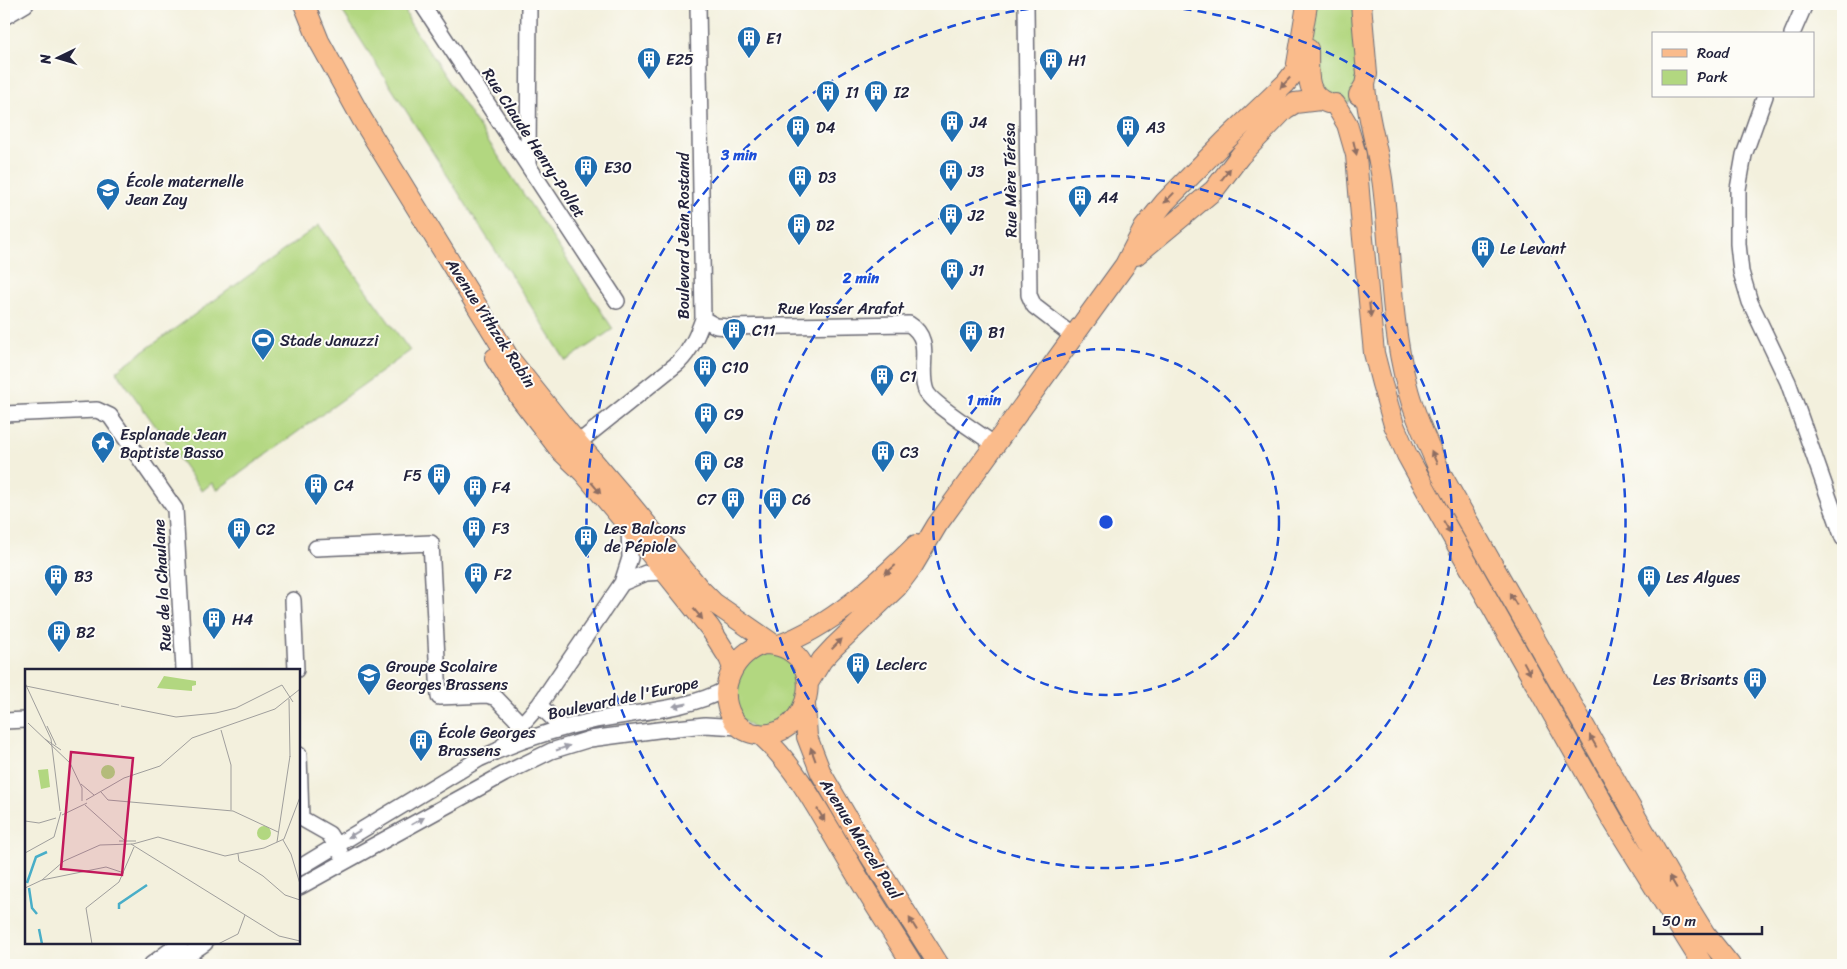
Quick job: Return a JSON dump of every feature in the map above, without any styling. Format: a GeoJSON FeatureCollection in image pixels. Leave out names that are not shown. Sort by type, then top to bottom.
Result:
{"type":"FeatureCollection","features":[{"type":"Feature","properties":{"kind":"main road","name":"Avenue Yithzak Rabin"},"geometry":{"type":"LineString","coordinates":[[292,4],[319,70],[335,100],[521,399],[560,450],[629,527],[710,628],[730,658],[733,668]]}},
{"type":"Feature","properties":{"kind":"main road","name":"Avenue Yithzak Rabin"},"geometry":{"type":"LineString","coordinates":[[304,4],[319,41],[362,119],[504,350],[564,427],[699,588],[714,603],[776,645]]}},
{"type":"Feature","properties":{"kind":"main road"},"geometry":{"type":"LineString","coordinates":[[1307,4],[1310,87],[1313,94],[1327,102],[1347,124],[1356,155],[1374,353],[1394,425],[1406,455],[1612,819],[1703,965]]}},
{"type":"Feature","properties":{"kind":"main road"},"geometry":{"type":"LineString","coordinates":[[808,683],[822,660],[897,587],[912,567],[937,524],[1125,265],[1144,228],[1166,202],[1225,141],[1286,83],[1296,70],[1307,4]]}},
{"type":"Feature","properties":{"kind":"main road"},"geometry":{"type":"LineString","coordinates":[[1361,4],[1367,74],[1365,85],[1368,118],[1376,144],[1383,184],[1398,349],[1413,408],[1441,474],[1674,884],[1705,934],[1730,965]]}},
{"type":"Feature","properties":{"kind":"main road"},"geometry":{"type":"LineString","coordinates":[[1125,265],[1159,234],[1214,190],[1240,156],[1285,109],[1296,103],[1327,102],[1344,104],[1354,100],[1365,85]]}},
{"type":"Feature","properties":{"kind":"main road"},"geometry":{"type":"LineString","coordinates":[[776,645],[796,639],[829,619],[902,559],[937,524]]}},
{"type":"Feature","properties":{"kind":"main road"},"geometry":{"type":"LineString","coordinates":[[764,644],[776,645],[792,651],[804,666],[808,683],[805,705],[794,720],[781,730],[769,734],[751,733],[739,727],[732,718],[727,706],[726,689],[733,668],[742,655],[764,644]]}},
{"type":"Feature","properties":{"kind":"main road","name":"Avenue Marcel Paul"},"geometry":{"type":"LineString","coordinates":[[805,705],[807,737],[821,773],[858,837],[939,965]]}},
{"type":"Feature","properties":{"kind":"main road","name":"Avenue Marcel Paul"},"geometry":{"type":"LineString","coordinates":[[760,734],[802,784],[912,964]]}},
{"type":"Feature","properties":{"kind":"street"},"geometry":{"type":"LineString","coordinates":[[4,17],[26,4]]}},
{"type":"Feature","properties":{"kind":"street","name":"Rue Claude Henry-Pollet"},"geometry":{"type":"LineString","coordinates":[[422,4],[618,301]]}},
{"type":"Feature","properties":{"kind":"street"},"geometry":{"type":"LineString","coordinates":[[528,4],[528,164]]}},
{"type":"Feature","properties":{"kind":"street","name":"Boulevard Jean Rostand"},"geometry":{"type":"LineString","coordinates":[[578,443],[678,363],[687,354],[698,336],[703,320],[698,4]]}},
{"type":"Feature","properties":{"kind":"street","name":"Rue Mère Térésa"},"geometry":{"type":"LineString","coordinates":[[1026,4],[1029,295],[1034,306],[1073,336]]}},
{"type":"Feature","properties":{"kind":"street"},"geometry":{"type":"LineString","coordinates":[[1793,32],[1805,4]]}},
{"type":"Feature","properties":{"kind":"street"},"geometry":{"type":"LineString","coordinates":[[1764,98],[1744,155],[1738,189],[1738,244],[1741,272],[1750,302],[1791,390],[1843,538]]}},
{"type":"Feature","properties":{"kind":"street","name":"Rue Yasser Arafat"},"geometry":{"type":"LineString","coordinates":[[703,320],[716,326],[729,327],[909,324],[918,329],[922,338],[926,392],[935,401],[995,445]]}},
{"type":"Feature","properties":{"kind":"street"},"geometry":{"type":"LineString","coordinates":[[521,399],[529,402],[563,444],[572,447],[578,443]]}},
{"type":"Feature","properties":{"kind":"street","name":"Rue de la Chaulane"},"geometry":{"type":"LineString","coordinates":[[4,414],[98,410],[110,416],[175,509],[184,669]]}},
{"type":"Feature","properties":{"kind":"street"},"geometry":{"type":"LineString","coordinates":[[576,466],[574,452],[578,443]]}},
{"type":"Feature","properties":{"kind":"street"},"geometry":{"type":"LineString","coordinates":[[499,750],[539,705],[622,583],[630,558],[629,527]]}},
{"type":"Feature","properties":{"kind":"street"},"geometry":{"type":"LineString","coordinates":[[316,548],[431,542],[440,697],[486,695],[496,698],[521,724]]}},
{"type":"Feature","properties":{"kind":"street"},"geometry":{"type":"LineString","coordinates":[[622,583],[646,573],[664,572]]}},
{"type":"Feature","properties":{"kind":"street"},"geometry":{"type":"LineString","coordinates":[[293,600],[296,669]]}},
{"type":"Feature","properties":{"kind":"street","name":"Boulevard de l'Europe"},"geometry":{"type":"LineString","coordinates":[[300,867],[479,759],[524,739],[563,728],[699,701],[726,689]]}},
{"type":"Feature","properties":{"kind":"street"},"geometry":{"type":"LineString","coordinates":[[539,705],[563,728]]}},
{"type":"Feature","properties":{"kind":"street"},"geometry":{"type":"LineString","coordinates":[[4,721],[25,720]]}},
{"type":"Feature","properties":{"kind":"street","name":"Boulevard de l'Europe"},"geometry":{"type":"LineString","coordinates":[[300,886],[504,774],[552,751],[579,742],[666,729],[706,725],[739,727]]}},
{"type":"Feature","properties":{"kind":"street","name":"Boulevard de l'Europe"},"geometry":{"type":"LineString","coordinates":[[370,847],[380,831],[491,762],[499,750]]}},
{"type":"Feature","properties":{"kind":"street"},"geometry":{"type":"LineString","coordinates":[[300,817],[329,834],[337,844],[344,861]]}},
{"type":"Feature","properties":{"kind":"street"},"geometry":{"type":"LineString","coordinates":[[151,965],[179,944]]}},
{"type":"Feature","properties":{"kind":"street"},"geometry":{"type":"LineString","coordinates":[[173,965],[204,944]]}},
{"type":"Feature","properties":{"kind":"green space"},"geometry":{"type":"Polygon","coordinates":[[[403,4],[410,23],[613,329],[566,361],[341,9],[403,4]]]}},
{"type":"Feature","properties":{"kind":"green space"},"geometry":{"type":"Polygon","coordinates":[[[1307,4],[1361,4],[1367,74],[1354,100],[1344,104],[1313,94],[1307,4]]]}},
{"type":"Feature","properties":{"kind":"green space","name":"Stade Januzzi"},"geometry":{"type":"Polygon","coordinates":[[[319,225],[410,351],[217,490],[212,483],[202,491],[116,371],[319,225]]]}},
{"type":"Feature","properties":{"kind":"green space"},"geometry":{"type":"Polygon","coordinates":[[[792,651],[805,705],[760,734],[727,707],[742,655],[792,651]]]}},
{"type":"Feature","properties":{"kind":"place","name":"E1"},"geometry":{"type":"Point","coordinates":[749,59]}},
{"type":"Feature","properties":{"kind":"place","name":"E25"},"geometry":{"type":"Point","coordinates":[649,80]}},
{"type":"Feature","properties":{"kind":"place","name":"H1"},"geometry":{"type":"Point","coordinates":[1051,81]}},
{"type":"Feature","properties":{"kind":"place","name":"I1"},"geometry":{"type":"Point","coordinates":[828,113]}},
{"type":"Feature","properties":{"kind":"place","name":"I2"},"geometry":{"type":"Point","coordinates":[876,113]}},
{"type":"Feature","properties":{"kind":"place","name":"J4"},"geometry":{"type":"Point","coordinates":[952,143]}},
{"type":"Feature","properties":{"kind":"place","name":"D4"},"geometry":{"type":"Point","coordinates":[798,148]}},
{"type":"Feature","properties":{"kind":"place","name":"A3"},"geometry":{"type":"Point","coordinates":[1128,148]}},
{"type":"Feature","properties":{"kind":"place","name":"E30"},"geometry":{"type":"Point","coordinates":[586,188]}},
{"type":"Feature","properties":{"kind":"place","name":"J3"},"geometry":{"type":"Point","coordinates":[951,192]}},
{"type":"Feature","properties":{"kind":"place","name":"D3"},"geometry":{"type":"Point","coordinates":[800,198]}},
{"type":"Feature","properties":{"kind":"place","name":"École maternelle Jean Zay"},"geometry":{"type":"Point","coordinates":[108,211]}},
{"type":"Feature","properties":{"kind":"place","name":"A4"},"geometry":{"type":"Point","coordinates":[1080,218]}},
{"type":"Feature","properties":{"kind":"place","name":"J2"},"geometry":{"type":"Point","coordinates":[951,236]}},
{"type":"Feature","properties":{"kind":"place","name":"D2"},"geometry":{"type":"Point","coordinates":[799,246]}},
{"type":"Feature","properties":{"kind":"place","name":"Le Levant"},"geometry":{"type":"Point","coordinates":[1483,269]}},
{"type":"Feature","properties":{"kind":"place","name":"J1"},"geometry":{"type":"Point","coordinates":[952,291]}},
{"type":"Feature","properties":{"kind":"place","name":"C11"},"geometry":{"type":"Point","coordinates":[734,351]}},
{"type":"Feature","properties":{"kind":"place","name":"B1"},"geometry":{"type":"Point","coordinates":[971,353]}},
{"type":"Feature","properties":{"kind":"place","name":"Stade Januzzi"},"geometry":{"type":"Point","coordinates":[263,361]}},
{"type":"Feature","properties":{"kind":"place","name":"C10"},"geometry":{"type":"Point","coordinates":[705,388]}},
{"type":"Feature","properties":{"kind":"place","name":"C1"},"geometry":{"type":"Point","coordinates":[882,397]}},
{"type":"Feature","properties":{"kind":"place","name":"C9"},"geometry":{"type":"Point","coordinates":[706,435]}},
{"type":"Feature","properties":{"kind":"place","name":"Esplanade Jean Baptiste Basso"},"geometry":{"type":"Point","coordinates":[103,464]}},
{"type":"Feature","properties":{"kind":"place","name":"C3"},"geometry":{"type":"Point","coordinates":[883,473]}},
{"type":"Feature","properties":{"kind":"place","name":"C8"},"geometry":{"type":"Point","coordinates":[706,483]}},
{"type":"Feature","properties":{"kind":"place","name":"F5"},"geometry":{"type":"Point","coordinates":[439,496]}},
{"type":"Feature","properties":{"kind":"place","name":"C4"},"geometry":{"type":"Point","coordinates":[316,506]}},
{"type":"Feature","properties":{"kind":"place","name":"F4"},"geometry":{"type":"Point","coordinates":[475,508]}},
{"type":"Feature","properties":{"kind":"place","name":"C7"},"geometry":{"type":"Point","coordinates":[733,520]}},
{"type":"Feature","properties":{"kind":"place","name":"C6"},"geometry":{"type":"Point","coordinates":[775,520]}},
{"type":"Feature","properties":{"kind":"place","name":"F3"},"geometry":{"type":"Point","coordinates":[474,549]}},
{"type":"Feature","properties":{"kind":"place","name":"C2"},"geometry":{"type":"Point","coordinates":[239,550]}},
{"type":"Feature","properties":{"kind":"place","name":"Les Balcons de Pépiole"},"geometry":{"type":"Point","coordinates":[586,558]}},
{"type":"Feature","properties":{"kind":"place","name":"F2"},"geometry":{"type":"Point","coordinates":[476,595]}},
{"type":"Feature","properties":{"kind":"place","name":"B3"},"geometry":{"type":"Point","coordinates":[56,597]}},
{"type":"Feature","properties":{"kind":"place","name":"Les Algues"},"geometry":{"type":"Point","coordinates":[1649,598]}},
{"type":"Feature","properties":{"kind":"place","name":"H4"},"geometry":{"type":"Point","coordinates":[214,640]}},
{"type":"Feature","properties":{"kind":"place","name":"B2"},"geometry":{"type":"Point","coordinates":[59,653]}},
{"type":"Feature","properties":{"kind":"place","name":"Leclerc"},"geometry":{"type":"Point","coordinates":[858,685]}},
{"type":"Feature","properties":{"kind":"place","name":"Groupe Scolaire Georges Brassens"},"geometry":{"type":"Point","coordinates":[369,696]}},
{"type":"Feature","properties":{"kind":"place","name":"Les Brisants"},"geometry":{"type":"Point","coordinates":[1755,700]}},
{"type":"Feature","properties":{"kind":"place","name":"École Georges Brassens"},"geometry":{"type":"Point","coordinates":[421,762]}}]}
